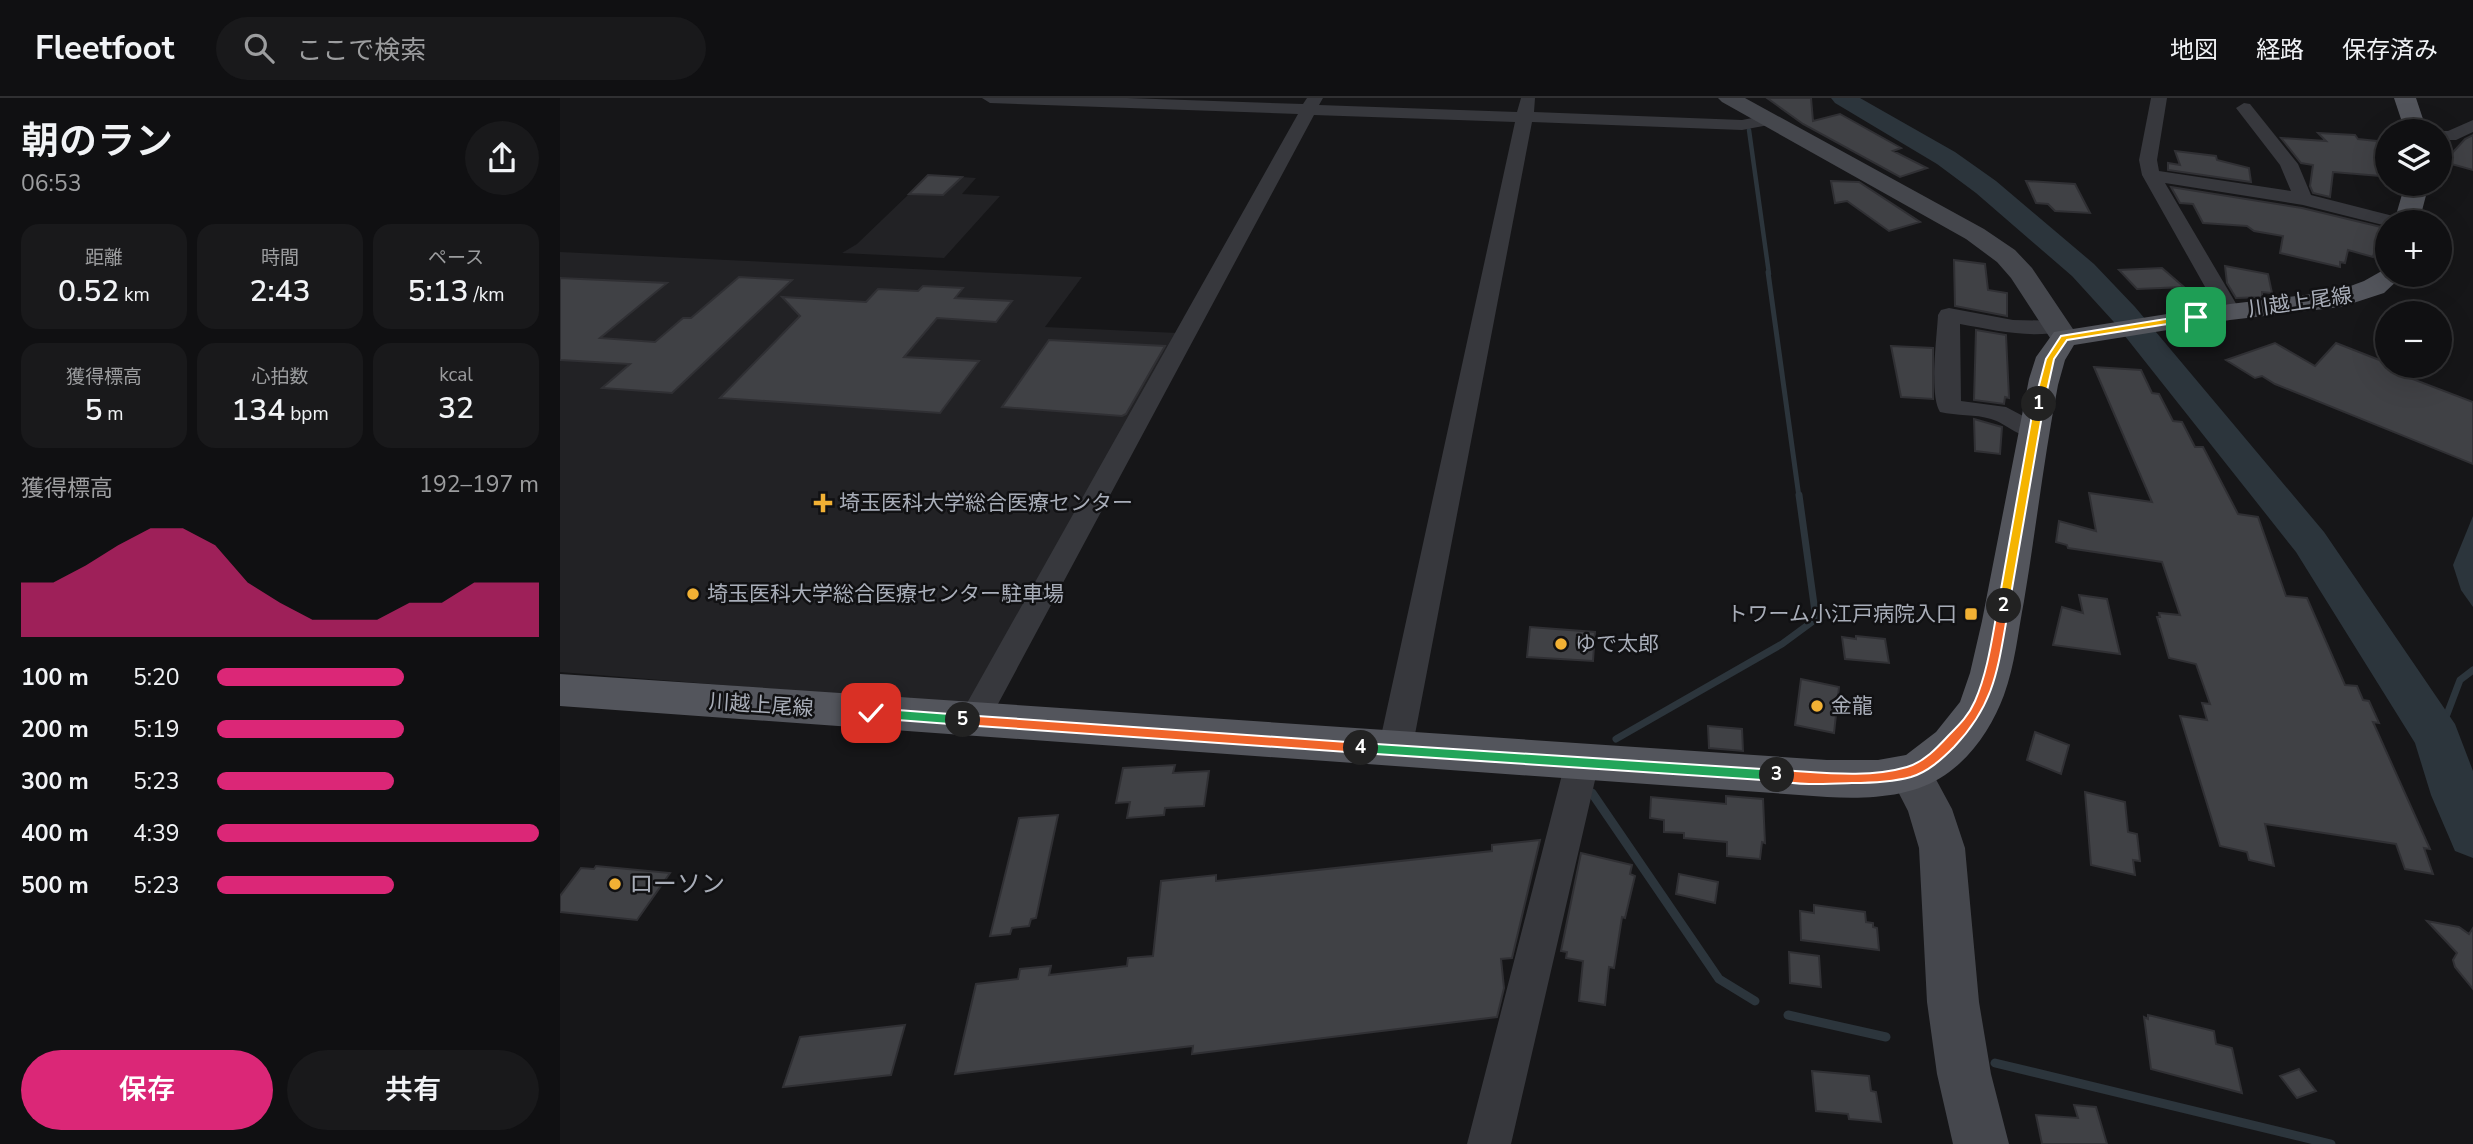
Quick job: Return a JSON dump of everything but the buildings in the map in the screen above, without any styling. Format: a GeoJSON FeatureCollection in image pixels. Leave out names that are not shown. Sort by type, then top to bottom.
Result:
{"type":"FeatureCollection","features":[{"type":"Feature","properties":{"kind":"main road"},"geometry":{"type":"LineString","coordinates":[[2405,98],[2412,119]]}},
{"type":"Feature","properties":{"kind":"main road","name":"川越上尾線"},"geometry":{"type":"LineString","coordinates":[[560,690],[1582,763],[1837,778],[1910,772],[1934,759],[1950,744],[1970,722],[1981,702],[1989,677],[2015,550],[2033,430],[2050,359],[2060,332],[2147,325],[2341,299],[2375,286]]}},
{"type":"Feature","properties":{"kind":"street"},"geometry":{"type":"LineString","coordinates":[[990,98],[1526,108],[1742,125],[1769,120]]}},
{"type":"Feature","properties":{"kind":"street"},"geometry":{"type":"LineString","coordinates":[[1729,98],[1975,234],[2006,256],[2034,289],[2060,332]]}},
{"type":"Feature","properties":{"kind":"street"},"geometry":{"type":"LineString","coordinates":[[2159,98],[2149,146],[2151,174],[2230,312]]}},
{"type":"Feature","properties":{"kind":"street"},"geometry":{"type":"LineString","coordinates":[[973,721],[1312,104]]}},
{"type":"Feature","properties":{"kind":"street"},"geometry":{"type":"LineString","coordinates":[[1395,750],[1526,108]]}},
{"type":"Feature","properties":{"kind":"street"},"geometry":{"type":"LineString","coordinates":[[2244,108],[2289,164],[2303,199]]}},
{"type":"Feature","properties":{"kind":"street"},"geometry":{"type":"LineString","coordinates":[[2452,135],[2473,125]]}},
{"type":"Feature","properties":{"kind":"street"},"geometry":{"type":"LineString","coordinates":[[2151,174],[2303,199],[2375,217]]}},
{"type":"Feature","properties":{"kind":"street"},"geometry":{"type":"LineString","coordinates":[[2033,430],[1997,412],[1949,407],[1949,315],[2013,327],[2060,332]]}},
{"type":"Feature","properties":{"kind":"street"},"geometry":{"type":"LineString","coordinates":[[1489,1144],[1582,763]]}},
{"type":"Feature","properties":{"kind":"street"},"geometry":{"type":"LineString","coordinates":[[1910,772],[1930,809],[1942,848],[1953,1002],[1964,1074],[1981,1144]]}},
{"type":"Feature","properties":{"kind":"shaded area"},"geometry":{"type":"Polygon","coordinates":[[[962,177],[976,178],[962,194],[1000,196],[944,258],[842,253],[857,244],[909,194],[943,195],[962,177]]]}},
{"type":"Feature","properties":{"kind":"shaded area","name":"埼玉医科大学総合医療センター"},"geometry":{"type":"Polygon","coordinates":[[[560,252],[1082,277],[1045,327],[1178,333],[975,705],[560,672],[560,252]]]}},
{"type":"Feature","properties":{"kind":"shaded area"},"geometry":{"type":"Polygon","coordinates":[[[2473,516],[2473,607],[2461,590],[2453,565],[2473,516]]]}},
{"type":"Feature","properties":{"kind":"waterway"},"geometry":{"type":"LineString","coordinates":[[1843,98],[1946,158],[1986,187],[2083,270],[2124,314],[2310,542],[2438,738],[2456,795],[2473,835]]}},
{"type":"Feature","properties":{"kind":"waterway"},"geometry":{"type":"LineString","coordinates":[[1749,130],[1769,274]]}},
{"type":"Feature","properties":{"kind":"waterway"},"geometry":{"type":"LineString","coordinates":[[1768,272],[1799,497]]}},
{"type":"Feature","properties":{"kind":"waterway"},"geometry":{"type":"LineString","coordinates":[[1616,739],[1782,644],[1816,619],[1799,495]]}},
{"type":"Feature","properties":{"kind":"waterway"},"geometry":{"type":"LineString","coordinates":[[2438,738],[2460,680],[2473,670]]}},
{"type":"Feature","properties":{"kind":"waterway"},"geometry":{"type":"LineString","coordinates":[[1592,793],[1719,979],[1755,1001]]}},
{"type":"Feature","properties":{"kind":"waterway"},"geometry":{"type":"LineString","coordinates":[[1788,1015],[1886,1037]]}},
{"type":"Feature","properties":{"kind":"waterway"},"geometry":{"type":"LineString","coordinates":[[1995,1063],[2331,1144]]}},
{"type":"Feature","properties":{"kind":"place","name":"埼玉医科大学総合医療センター"},"geometry":{"type":"Point","coordinates":[823,503]}},
{"type":"Feature","properties":{"kind":"place","name":"埼玉医科大学総合医療センター駐車場"},"geometry":{"type":"Point","coordinates":[693,594]}},
{"type":"Feature","properties":{"kind":"place","name":"トワーム小江戸病院入口"},"geometry":{"type":"Point","coordinates":[1971,614]}},
{"type":"Feature","properties":{"kind":"place","name":"ゆで太郎"},"geometry":{"type":"Point","coordinates":[1561,644]}},
{"type":"Feature","properties":{"kind":"place","name":"金龍"},"geometry":{"type":"Point","coordinates":[1817,706]}},
{"type":"Feature","properties":{"kind":"place","name":"ローソン"},"geometry":{"type":"Point","coordinates":[615,884]}},
{"type":"Feature","properties":{"kind":"route"},"geometry":{"type":"LineString","coordinates":[[871,713],[1777,775],[1837,778],[1910,772],[1934,759],[1950,744],[1970,722],[1981,702],[1989,677],[2015,550],[2033,430],[2050,359],[2064,338],[2075,334],[2196,317]]}}]}
